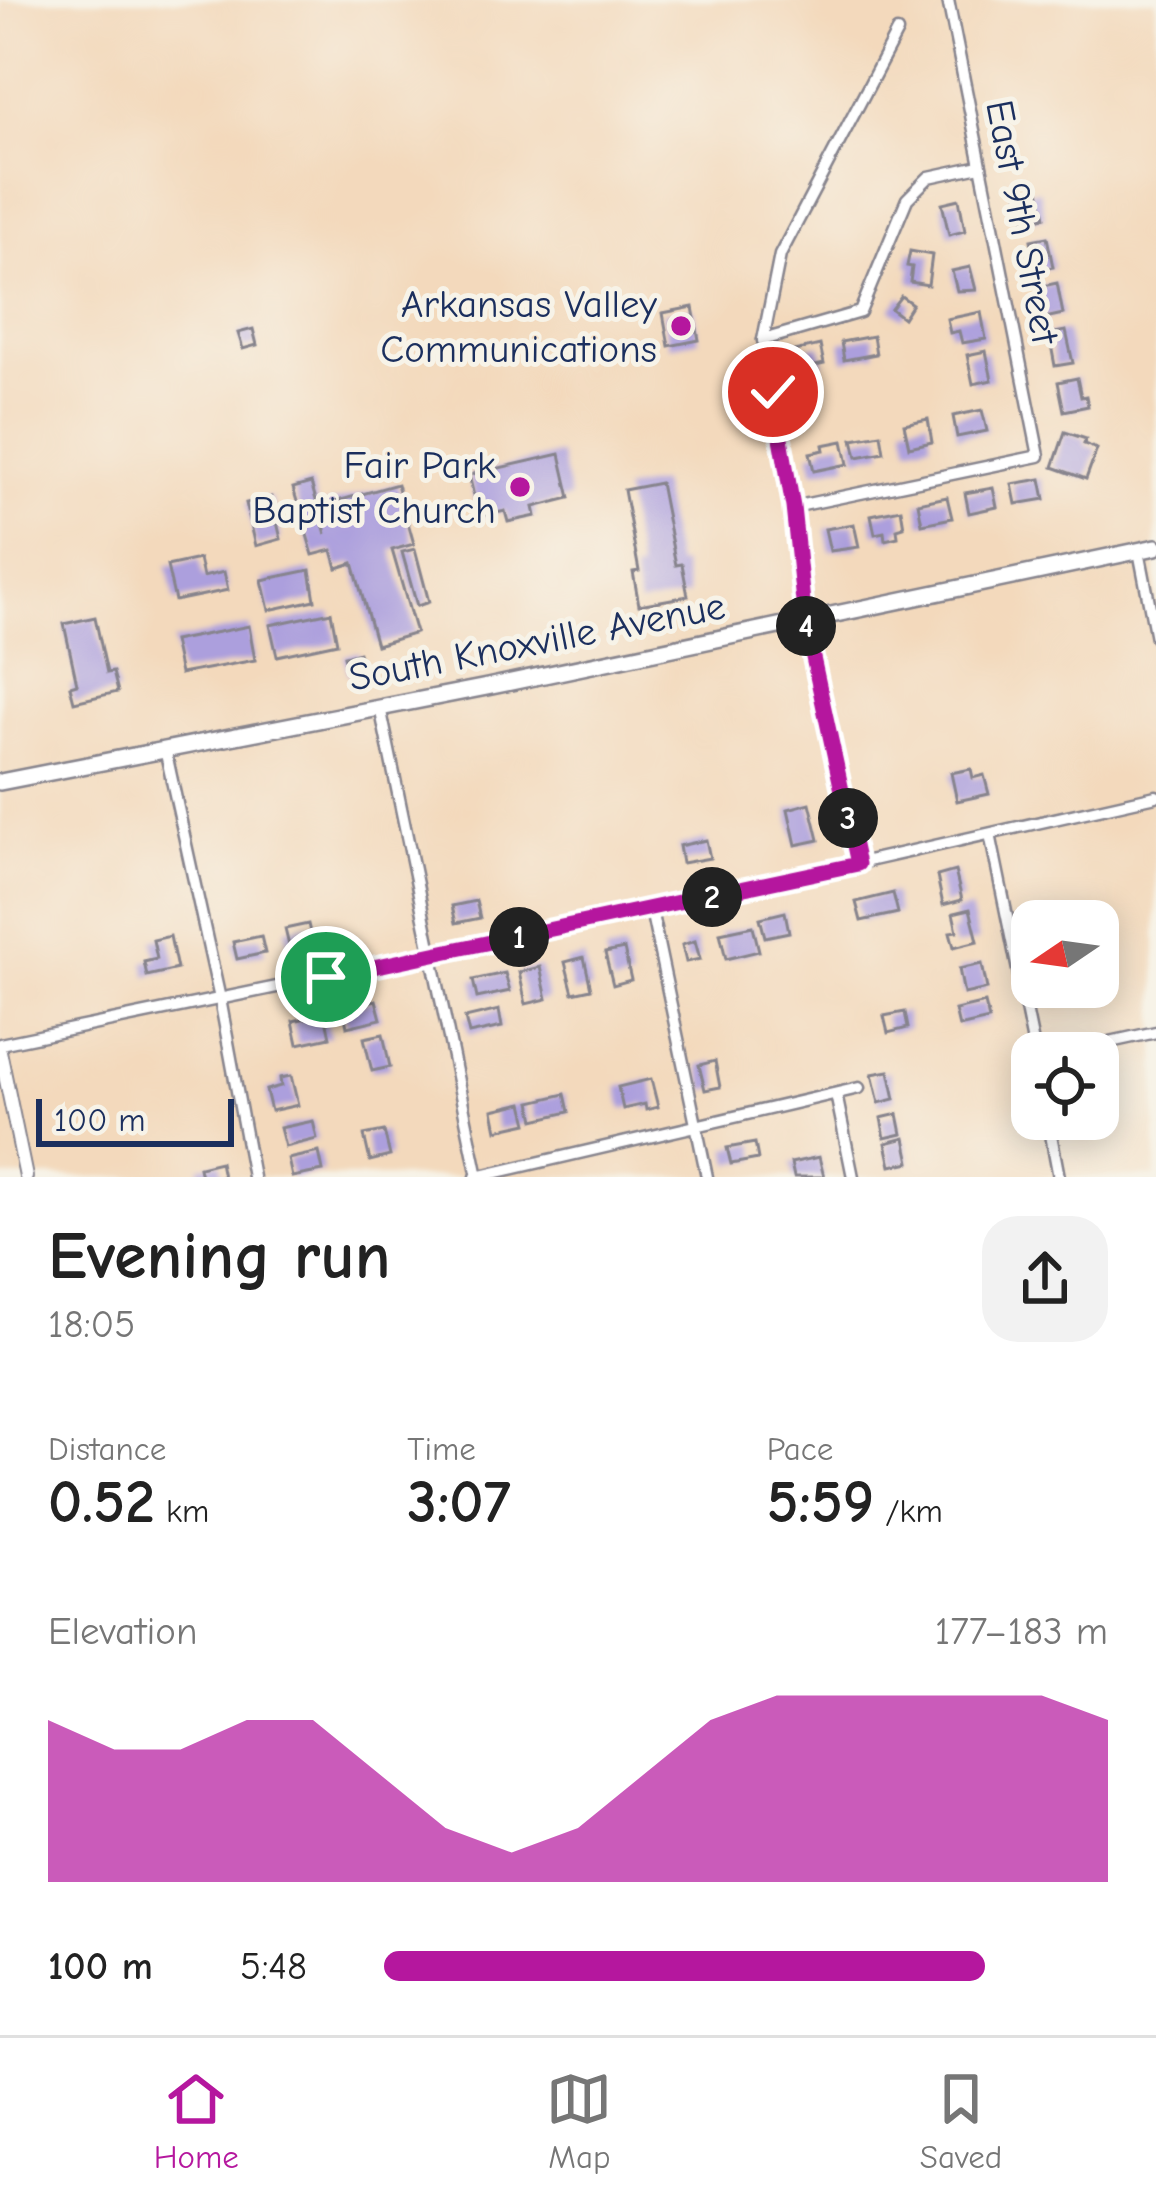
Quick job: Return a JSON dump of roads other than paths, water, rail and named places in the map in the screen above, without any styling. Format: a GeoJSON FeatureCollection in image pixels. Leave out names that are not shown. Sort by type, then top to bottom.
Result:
{"type":"FeatureCollection","features":[{"type":"Feature","properties":{"kind":"main road","name":"South Knoxville Avenue"},"geometry":{"type":"LineString","coordinates":[[0,782],[1148,549]]}},
{"type":"Feature","properties":{"kind":"street","name":"East 9th Street"},"geometry":{"type":"LineString","coordinates":[[793,507],[1039,456],[948,0]]}},
{"type":"Feature","properties":{"kind":"street"},"geometry":{"type":"LineString","coordinates":[[858,864],[805,621],[793,507],[763,340],[780,254],[896,32]]}},
{"type":"Feature","properties":{"kind":"street"},"geometry":{"type":"LineString","coordinates":[[763,340],[860,312],[907,199],[929,177],[980,166]]}},
{"type":"Feature","properties":{"kind":"street"},"geometry":{"type":"LineString","coordinates":[[1148,549],[1156,638]]}},
{"type":"Feature","properties":{"kind":"street"},"geometry":{"type":"LineString","coordinates":[[380,707],[478,1177],[859,1088]]}},
{"type":"Feature","properties":{"kind":"street"},"geometry":{"type":"LineString","coordinates":[[165,749],[253,1177]]}},
{"type":"Feature","properties":{"kind":"street"},"geometry":{"type":"LineString","coordinates":[[26,1177],[0,1047],[651,910],[1156,796]]}},
{"type":"Feature","properties":{"kind":"street"},"geometry":{"type":"LineString","coordinates":[[990,834],[1031,1032]]}},
{"type":"Feature","properties":{"kind":"street"},"geometry":{"type":"LineString","coordinates":[[651,910],[706,1177]]}},
{"type":"Feature","properties":{"kind":"street"},"geometry":{"type":"LineString","coordinates":[[1119,1040],[1156,1032]]}},
{"type":"Feature","properties":{"kind":"street"},"geometry":{"type":"LineString","coordinates":[[836,1094],[853,1177]]}},
{"type":"Feature","properties":{"kind":"street"},"geometry":{"type":"LineString","coordinates":[[1052,1140],[1059,1177]]}},
{"type":"Feature","properties":{"kind":"place","name":"Arkansas Valley Communications"},"geometry":{"type":"Point","coordinates":[681,326]}},
{"type":"Feature","properties":{"kind":"place","name":"Fair Park Baptist Church"},"geometry":{"type":"Point","coordinates":[520,487]}}]}
